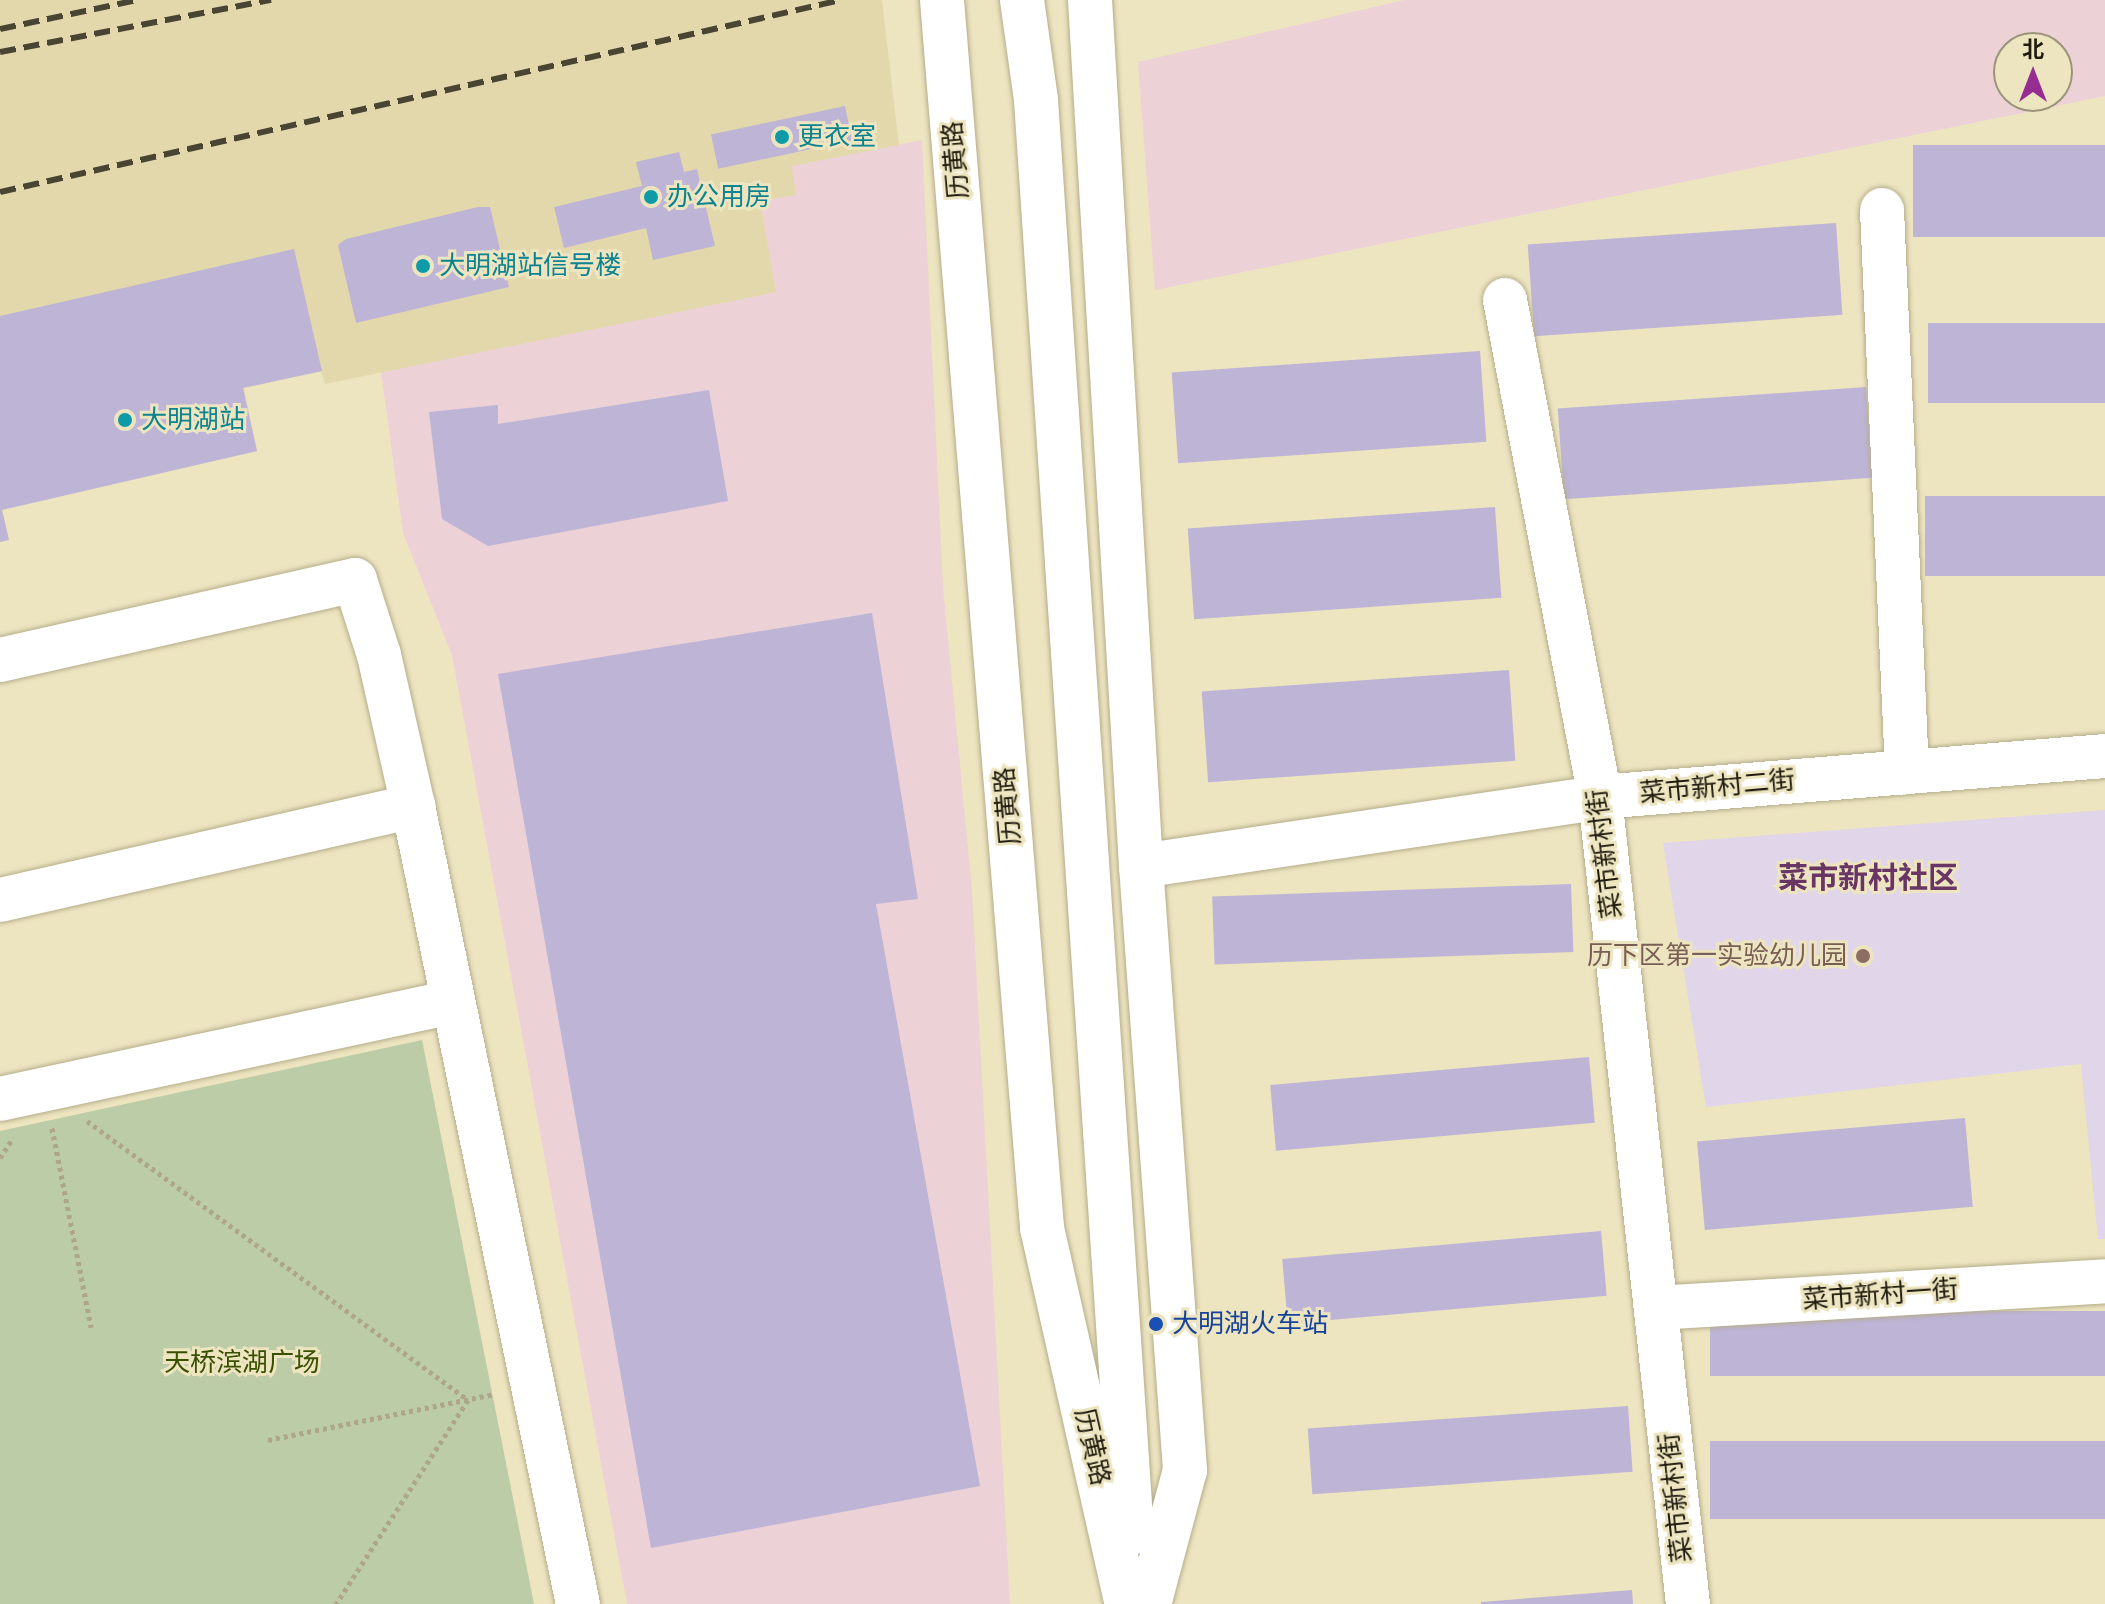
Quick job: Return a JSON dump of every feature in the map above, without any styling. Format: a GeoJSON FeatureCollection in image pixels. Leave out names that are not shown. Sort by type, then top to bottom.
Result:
{"type":"FeatureCollection","features":[{"type":"Feature","properties":{"kind":"street","name":"历黄路"},"geometry":{"type":"LineString","coordinates":[[942,0],[1042,1228],[1127,1604]]}},
{"type":"Feature","properties":{"kind":"street","name":"历黄路"},"geometry":{"type":"LineString","coordinates":[[1022,0],[1036,100],[1124,1373],[1135,1604]]}},
{"type":"Feature","properties":{"kind":"street"},"geometry":{"type":"LineString","coordinates":[[1090,0],[1141,866],[1185,1470],[1149,1604]]}},
{"type":"Feature","properties":{"kind":"street"},"geometry":{"type":"LineString","coordinates":[[1882,210],[1907,772]]}},
{"type":"Feature","properties":{"kind":"street","name":"菜市新村街"},"geometry":{"type":"LineString","coordinates":[[1505,300],[1600,797],[1688,1604]]}},
{"type":"Feature","properties":{"kind":"street"},"geometry":{"type":"LineString","coordinates":[[0,660],[355,580],[379,655],[413,806],[578,1604]]}},
{"type":"Feature","properties":{"kind":"street","name":"菜市新村二街"},"geometry":{"type":"LineString","coordinates":[[1141,866],[1600,797],[2105,756]]}},
{"type":"Feature","properties":{"kind":"street"},"geometry":{"type":"LineString","coordinates":[[0,900],[413,806]]}},
{"type":"Feature","properties":{"kind":"street"},"geometry":{"type":"LineString","coordinates":[[0,1099],[453,1002]]}},
{"type":"Feature","properties":{"kind":"street","name":"菜市新村一街"},"geometry":{"type":"LineString","coordinates":[[1656,1308],[2105,1281]]}},
{"type":"Feature","properties":{"kind":"path"},"geometry":{"type":"LineString","coordinates":[[44,1090],[91,1327]]}},
{"type":"Feature","properties":{"kind":"path"},"geometry":{"type":"LineString","coordinates":[[44,1090],[468,1400]]}},
{"type":"Feature","properties":{"kind":"path"},"geometry":{"type":"LineString","coordinates":[[268,1440],[533,1386]]}},
{"type":"Feature","properties":{"kind":"path"},"geometry":{"type":"LineString","coordinates":[[336,1604],[468,1400]]}},
{"type":"Feature","properties":{"kind":"shaded area","name":"大明湖站"},"geometry":{"type":"Polygon","coordinates":[[[0,0],[882,0],[899,145],[792,166],[796,195],[760,201],[776,292],[325,384],[321,371],[244,388],[257,451],[2,509],[9,540],[0,542],[0,0]]]}},
{"type":"Feature","properties":{"kind":"shaded area"},"geometry":{"type":"Polygon","coordinates":[[[1404,0],[2105,0],[2105,96],[2073,103],[2073,32],[1993,32],[1993,112],[2027,112],[1155,290],[1138,62],[1404,0]]]}},
{"type":"Feature","properties":{"kind":"shaded area"},"geometry":{"type":"Polygon","coordinates":[[[922,140],[943,587],[972,890],[1010,1604],[627,1604],[452,655],[403,533],[381,371],[775,292],[760,201],[791,166],[922,140]]]}},
{"type":"Feature","properties":{"kind":"shaded area","name":"历下区第一实验幼儿园"},"geometry":{"type":"Polygon","coordinates":[[[2105,810],[2105,1239],[2098,1239],[2081,1064],[1706,1107],[1663,843],[2105,810]]]}},
{"type":"Feature","properties":{"kind":"green space","name":"天桥滨湖广场"},"geometry":{"type":"Polygon","coordinates":[[[422,1040],[534,1604],[0,1604],[0,1131],[422,1040]]]}},
{"type":"Feature","properties":{"kind":"building","name":"更衣室"},"geometry":{"type":"Polygon","coordinates":[[[845,106],[852,140],[718,169],[711,134],[845,106]]]}},
{"type":"Feature","properties":{"kind":"building"},"geometry":{"type":"Polygon","coordinates":[[[1913,145],[2105,145],[2105,237],[1913,237],[1913,145]]]}},
{"type":"Feature","properties":{"kind":"building","name":"办公用房"},"geometry":{"type":"Polygon","coordinates":[[[679,152],[684,172],[697,169],[715,246],[653,260],[646,228],[564,248],[554,207],[642,186],[636,162],[679,152]]]}},
{"type":"Feature","properties":{"kind":"building","name":"大明湖站信号楼"},"geometry":{"type":"Polygon","coordinates":[[[478,207],[490,207],[509,287],[356,323],[338,245],[346,239],[478,207]]]}},
{"type":"Feature","properties":{"kind":"building"},"geometry":{"type":"Polygon","coordinates":[[[1836,223],[1842,315],[1534,336],[1528,245],[1836,223]]]}},
{"type":"Feature","properties":{"kind":"building","name":"大明湖站"},"geometry":{"type":"Polygon","coordinates":[[[294,249],[322,371],[243,388],[257,451],[2,510],[9,540],[0,542],[0,316],[294,249]]]}},
{"type":"Feature","properties":{"kind":"building"},"geometry":{"type":"Polygon","coordinates":[[[1928,323],[2105,323],[2105,403],[1928,403],[1928,323]]]}},
{"type":"Feature","properties":{"kind":"building"},"geometry":{"type":"Polygon","coordinates":[[[1480,351],[1486,442],[1178,463],[1172,373],[1480,351]]]}},
{"type":"Feature","properties":{"kind":"building"},"geometry":{"type":"Polygon","coordinates":[[[1866,387],[1872,478],[1564,499],[1558,409],[1866,387]]]}},
{"type":"Feature","properties":{"kind":"building"},"geometry":{"type":"Polygon","coordinates":[[[709,390],[728,501],[488,546],[442,519],[429,412],[498,405],[498,424],[709,390]]]}},
{"type":"Feature","properties":{"kind":"building"},"geometry":{"type":"Polygon","coordinates":[[[1925,496],[2105,496],[2105,576],[1925,576],[1925,496]]]}},
{"type":"Feature","properties":{"kind":"building"},"geometry":{"type":"Polygon","coordinates":[[[1495,507],[1501,598],[1194,619],[1188,528],[1495,507]]]}},
{"type":"Feature","properties":{"kind":"building"},"geometry":{"type":"Polygon","coordinates":[[[872,613],[918,899],[876,904],[980,1486],[651,1548],[498,674],[872,613]]]}},
{"type":"Feature","properties":{"kind":"building"},"geometry":{"type":"Polygon","coordinates":[[[1509,670],[1515,761],[1208,782],[1202,691],[1509,670]]]}},
{"type":"Feature","properties":{"kind":"building"},"geometry":{"type":"Polygon","coordinates":[[[1571,884],[1573,952],[1215,964],[1212,897],[1571,884]]]}},
{"type":"Feature","properties":{"kind":"building"},"geometry":{"type":"Polygon","coordinates":[[[1589,1057],[1595,1123],[1276,1151],[1270,1085],[1589,1057]]]}},
{"type":"Feature","properties":{"kind":"building"},"geometry":{"type":"Polygon","coordinates":[[[1965,1118],[1973,1207],[1705,1230],[1697,1141],[1965,1118]]]}},
{"type":"Feature","properties":{"kind":"building"},"geometry":{"type":"Polygon","coordinates":[[[1601,1231],[1607,1296],[1288,1324],[1282,1259],[1601,1231]]]}},
{"type":"Feature","properties":{"kind":"building"},"geometry":{"type":"Polygon","coordinates":[[[1710,1311],[2105,1311],[2105,1376],[1710,1376],[1710,1311]]]}},
{"type":"Feature","properties":{"kind":"building"},"geometry":{"type":"Polygon","coordinates":[[[1628,1406],[1633,1472],[1312,1494],[1308,1428],[1628,1406]]]}},
{"type":"Feature","properties":{"kind":"building"},"geometry":{"type":"Polygon","coordinates":[[[1710,1441],[2105,1441],[2105,1519],[1710,1519],[1710,1441]]]}},
{"type":"Feature","properties":{"kind":"building"},"geometry":{"type":"Polygon","coordinates":[[[1632,1590],[1633,1604],[1481,1604],[1481,1602],[1632,1590]]]}},
{"type":"Feature","properties":{"kind":"railway"},"geometry":{"type":"LineString","coordinates":[[0,29],[138,0]]}},
{"type":"Feature","properties":{"kind":"railway"},"geometry":{"type":"LineString","coordinates":[[0,52],[271,0]]}},
{"type":"Feature","properties":{"kind":"railway"},"geometry":{"type":"LineString","coordinates":[[0,192],[841,0]]}},
{"type":"Feature","properties":{"kind":"place","name":"更衣室"},"geometry":{"type":"Point","coordinates":[782,137]}},
{"type":"Feature","properties":{"kind":"place","name":"办公用房"},"geometry":{"type":"Point","coordinates":[651,197]}},
{"type":"Feature","properties":{"kind":"place","name":"大明湖站信号楼"},"geometry":{"type":"Point","coordinates":[423,266]}},
{"type":"Feature","properties":{"kind":"place","name":"大明湖站"},"geometry":{"type":"Point","coordinates":[125,420]}},
{"type":"Feature","properties":{"kind":"place","name":"历下区第一实验幼儿园"},"geometry":{"type":"Point","coordinates":[1863,956]}},
{"type":"Feature","properties":{"kind":"place","name":"大明湖火车站"},"geometry":{"type":"Point","coordinates":[1156,1324]}},
{"type":"Feature","properties":{"kind":"district","name":"菜市新村社区"},"geometry":{"type":"Point","coordinates":[1868,878]}}]}
